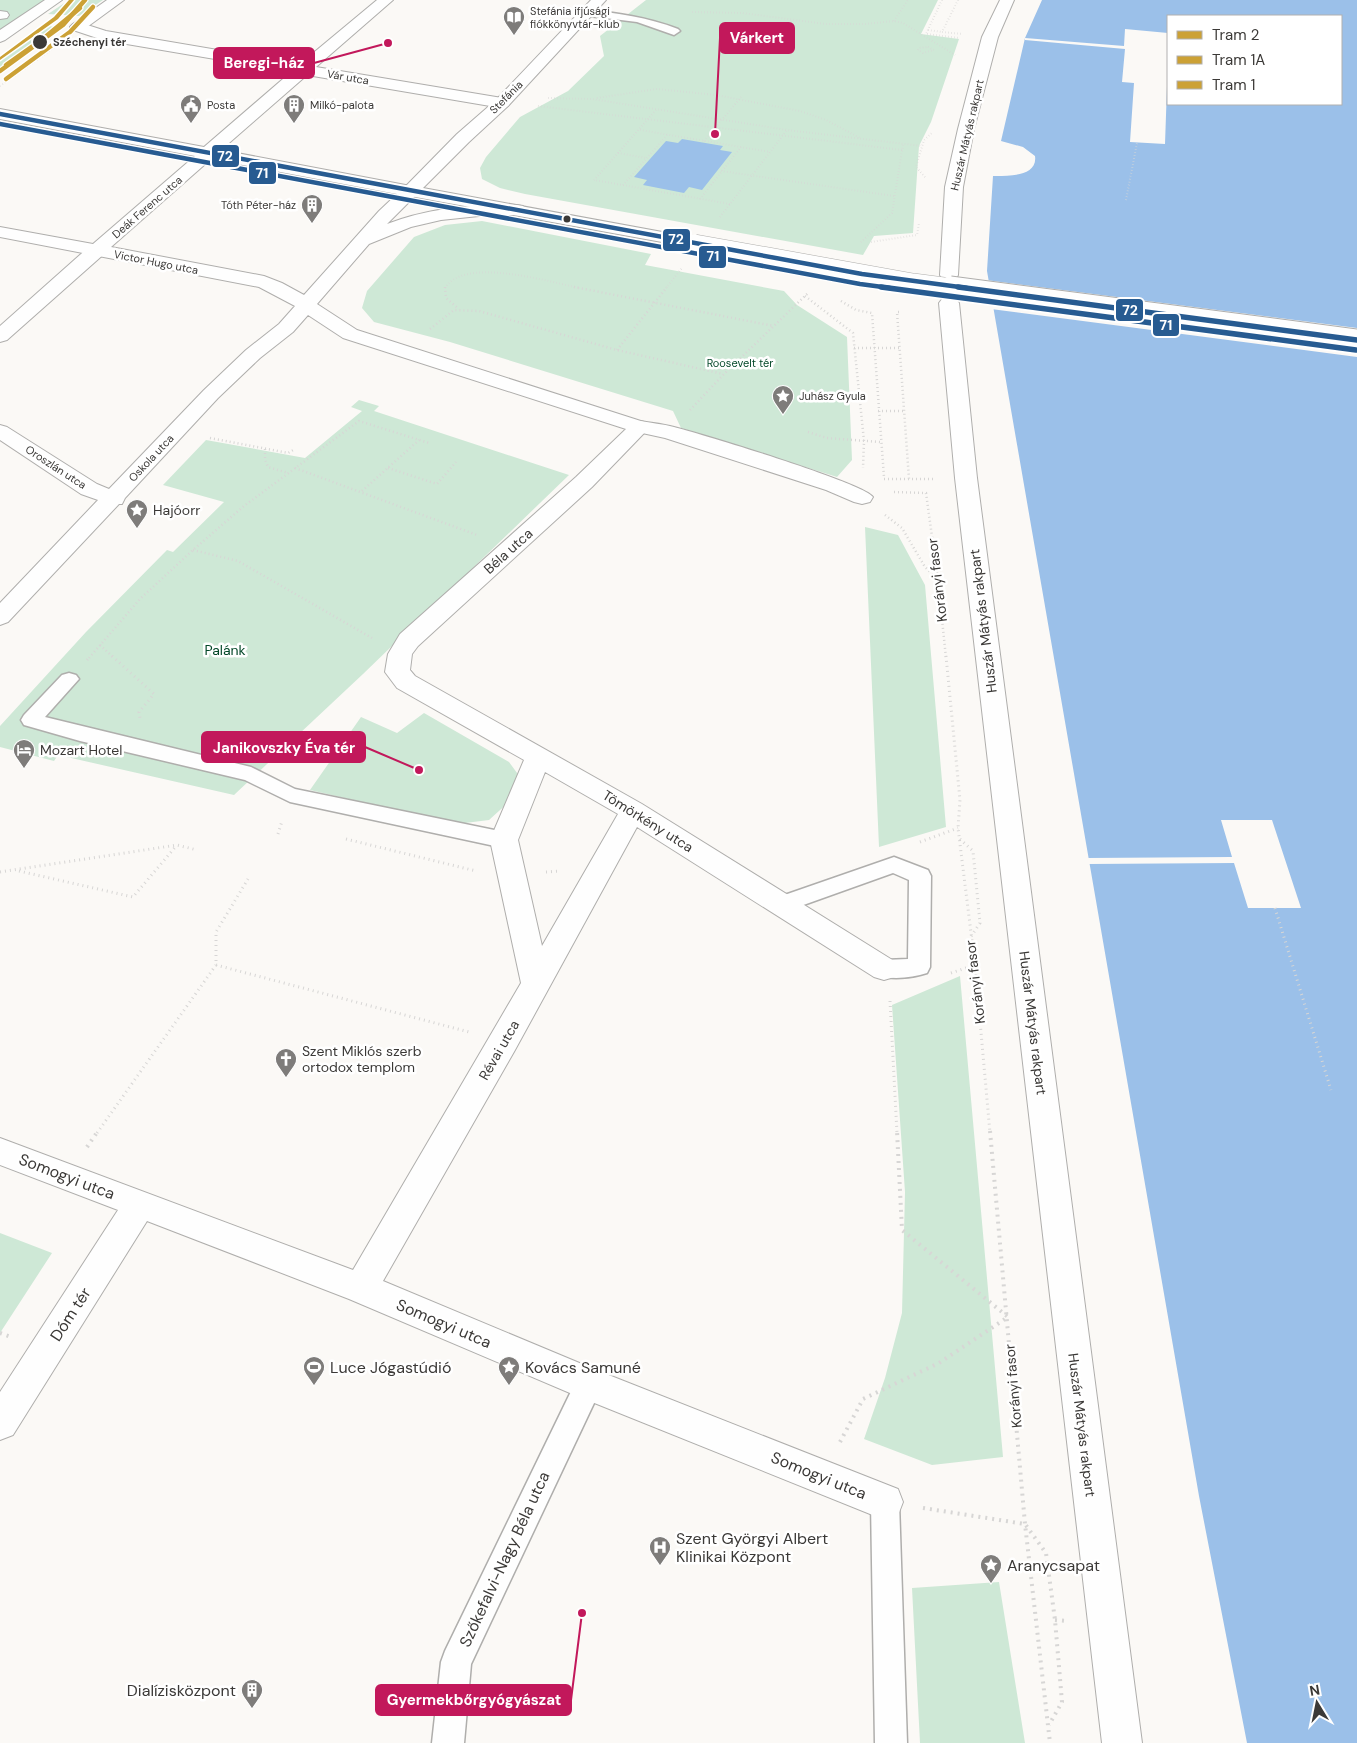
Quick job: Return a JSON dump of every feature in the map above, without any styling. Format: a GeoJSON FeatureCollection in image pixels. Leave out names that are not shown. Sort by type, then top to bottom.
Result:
{"type":"FeatureCollection","features":[{"type":"Feature","properties":{"kind":"street"},"geometry":{"type":"LineString","coordinates":[[0,37],[55,0]]}},
{"type":"Feature","properties":{"kind":"street","name":"Vár utca"},"geometry":{"type":"LineString","coordinates":[[117,0],[78,27],[103,35],[502,103]]}},
{"type":"Feature","properties":{"kind":"street","name":"Deák Ferenc utca"},"geometry":{"type":"LineString","coordinates":[[0,336],[304,69],[386,0]]}},
{"type":"Feature","properties":{"kind":"street","name":"Stefánia"},"geometry":{"type":"LineString","coordinates":[[410,191],[463,138],[502,103],[599,0]]}},
{"type":"Feature","properties":{"kind":"street","name":"Huszár Mátyás rakpart"},"geometry":{"type":"LineString","coordinates":[[1007,0],[990,37],[966,129],[954,187],[949,295],[967,488],[1122,1743]]}},
{"type":"Feature","properties":{"kind":"street"},"geometry":{"type":"LineString","coordinates":[[0,114],[912,282],[1357,340]]}},
{"type":"Feature","properties":{"kind":"street"},"geometry":{"type":"LineString","coordinates":[[410,191],[385,215],[307,304],[333,324],[350,334],[402,352],[640,427],[669,432],[834,485],[862,497]]}},
{"type":"Feature","properties":{"kind":"street"},"geometry":{"type":"LineString","coordinates":[[362,243],[396,226],[451,212],[484,209],[517,210]]}},
{"type":"Feature","properties":{"kind":"street","name":"Victor Hugo utca"},"geometry":{"type":"LineString","coordinates":[[0,232],[264,282],[282,289],[307,304]]}},
{"type":"Feature","properties":{"kind":"street","name":"Oskola utca"},"geometry":{"type":"LineString","coordinates":[[0,617],[211,394],[253,354],[286,328],[307,304]]}},
{"type":"Feature","properties":{"kind":"street","name":"Béla utca"},"geometry":{"type":"LineString","coordinates":[[406,682],[397,672],[398,662],[409,640],[584,482],[640,427]]}},
{"type":"Feature","properties":{"kind":"street","name":"Oroszlán utca"},"geometry":{"type":"LineString","coordinates":[[0,431],[89,489],[114,498]]}},
{"type":"Feature","properties":{"kind":"street","name":"Tömörkény utca"},"geometry":{"type":"LineString","coordinates":[[406,682],[633,811],[781,905],[887,980]]}},
{"type":"Feature","properties":{"kind":"street"},"geometry":{"type":"LineString","coordinates":[[536,984],[504,840],[538,757]]}},
{"type":"Feature","properties":{"kind":"street","name":"Révai utca"},"geometry":{"type":"LineString","coordinates":[[361,1288],[504,1041],[633,811]]}},
{"type":"Feature","properties":{"kind":"street","name":"Somogyi utca"},"geometry":{"type":"LineString","coordinates":[[0,1151],[361,1288],[589,1384],[886,1502]]}},
{"type":"Feature","properties":{"kind":"street","name":"Dóm tér"},"geometry":{"type":"LineString","coordinates":[[0,1422],[139,1204]]}},
{"type":"Feature","properties":{"kind":"lane"},"geometry":{"type":"LineString","coordinates":[[585,13],[637,19],[674,31]]}},
{"type":"Feature","properties":{"kind":"lane"},"geometry":{"type":"LineString","coordinates":[[69,679],[31,720],[251,774],[290,795],[504,840]]}},
{"type":"Feature","properties":{"kind":"lane"},"geometry":{"type":"LineString","coordinates":[[781,905],[894,865],[920,876],[919,967],[887,980]]}},
{"type":"Feature","properties":{"kind":"lane","name":"Szőkefalvi-Nagy Béla utca"},"geometry":{"type":"LineString","coordinates":[[448,1743],[456,1662],[589,1384]]}},
{"type":"Feature","properties":{"kind":"lane"},"geometry":{"type":"LineString","coordinates":[[886,1502],[892,1743]]}},
{"type":"Feature","properties":{"kind":"path"},"geometry":{"type":"LineString","coordinates":[[894,21],[908,0]]}},
{"type":"Feature","properties":{"kind":"path"},"geometry":{"type":"LineString","coordinates":[[926,34],[942,0]]}},
{"type":"Feature","properties":{"kind":"path"},"geometry":{"type":"LineString","coordinates":[[942,32],[958,0]]}},
{"type":"Feature","properties":{"kind":"path"},"geometry":{"type":"LineString","coordinates":[[687,12],[742,13],[826,24],[866,24],[894,21],[903,23],[956,55]]}},
{"type":"Feature","properties":{"kind":"path"},"geometry":{"type":"LineString","coordinates":[[928,30],[990,37]]}},
{"type":"Feature","properties":{"kind":"path"},"geometry":{"type":"LineString","coordinates":[[922,35],[963,39]]}},
{"type":"Feature","properties":{"kind":"path"},"geometry":{"type":"LineString","coordinates":[[0,86],[62,42],[55,40]]}},
{"type":"Feature","properties":{"kind":"path"},"geometry":{"type":"LineString","coordinates":[[932,48],[932,52],[928,53],[918,50],[923,47],[932,48],[940,46]]}},
{"type":"Feature","properties":{"kind":"path"},"geometry":{"type":"LineString","coordinates":[[592,99],[657,89],[685,90],[800,111],[826,120],[865,140]]}},
{"type":"Feature","properties":{"kind":"path"},"geometry":{"type":"LineString","coordinates":[[704,141],[742,96]]}},
{"type":"Feature","properties":{"kind":"path"},"geometry":{"type":"LineString","coordinates":[[548,98],[592,99],[721,120],[922,146]]}},
{"type":"Feature","properties":{"kind":"path"},"geometry":{"type":"LineString","coordinates":[[538,106],[902,150]]}},
{"type":"Feature","properties":{"kind":"path"},"geometry":{"type":"LineString","coordinates":[[657,110],[594,180],[730,204]]}},
{"type":"Feature","properties":{"kind":"path"},"geometry":{"type":"LineString","coordinates":[[925,177],[916,167],[924,140],[932,134],[935,125]]}},
{"type":"Feature","properties":{"kind":"path"},"geometry":{"type":"LineString","coordinates":[[639,130],[770,152]]}},
{"type":"Feature","properties":{"kind":"path"},"geometry":{"type":"LineString","coordinates":[[623,185],[667,134]]}},
{"type":"Feature","properties":{"kind":"path"},"geometry":{"type":"LineString","coordinates":[[1126,200],[1137,143]]}},
{"type":"Feature","properties":{"kind":"path"},"geometry":{"type":"LineString","coordinates":[[860,243],[892,213],[903,145]]}},
{"type":"Feature","properties":{"kind":"path"},"geometry":{"type":"LineString","coordinates":[[700,199],[741,147]]}},
{"type":"Feature","properties":{"kind":"path"},"geometry":{"type":"LineString","coordinates":[[618,153],[646,158]]}},
{"type":"Feature","properties":{"kind":"path"},"geometry":{"type":"LineString","coordinates":[[722,171],[894,196]]}},
{"type":"Feature","properties":{"kind":"path"},"geometry":{"type":"LineString","coordinates":[[867,243],[917,235],[920,216]]}},
{"type":"Feature","properties":{"kind":"path"},"geometry":{"type":"LineString","coordinates":[[459,309],[446,298],[445,287],[452,279],[464,273],[488,271],[774,326]]}},
{"type":"Feature","properties":{"kind":"path"},"geometry":{"type":"LineString","coordinates":[[669,432],[724,374],[811,290]]}},
{"type":"Feature","properties":{"kind":"path"},"geometry":{"type":"LineString","coordinates":[[909,479],[897,312],[949,295]]}},
{"type":"Feature","properties":{"kind":"path"},"geometry":{"type":"LineString","coordinates":[[805,296],[853,333],[864,441],[862,497],[902,528],[925,567],[938,580]]}},
{"type":"Feature","properties":{"kind":"path"},"geometry":{"type":"LineString","coordinates":[[837,297],[844,304],[856,310],[872,313],[884,485]]}},
{"type":"Feature","properties":{"kind":"path"},"geometry":{"type":"LineString","coordinates":[[402,352],[454,310],[459,309],[479,311],[617,350],[724,374]]}},
{"type":"Feature","properties":{"kind":"path"},"geometry":{"type":"LineString","coordinates":[[854,348],[899,348]]}},
{"type":"Feature","properties":{"kind":"path"},"geometry":{"type":"LineString","coordinates":[[878,411],[903,411]]}},
{"type":"Feature","properties":{"kind":"path"},"geometry":{"type":"LineString","coordinates":[[139,748],[142,730],[139,712],[154,694],[100,645],[140,600],[193,550],[244,506],[360,420],[429,443]]}},
{"type":"Feature","properties":{"kind":"path"},"geometry":{"type":"LineString","coordinates":[[808,432],[827,438],[880,442]]}},
{"type":"Feature","properties":{"kind":"path"},"geometry":{"type":"LineString","coordinates":[[202,436],[288,453],[295,448]]}},
{"type":"Feature","properties":{"kind":"path"},"geometry":{"type":"LineString","coordinates":[[362,492],[420,440]]}},
{"type":"Feature","properties":{"kind":"path"},"geometry":{"type":"LineString","coordinates":[[265,449],[265,460],[268,467],[288,472]]}},
{"type":"Feature","properties":{"kind":"path"},"geometry":{"type":"LineString","coordinates":[[388,468],[437,484],[456,462]]}},
{"type":"Feature","properties":{"kind":"path"},"geometry":{"type":"LineString","coordinates":[[295,468],[477,535]]}},
{"type":"Feature","properties":{"kind":"path"},"geometry":{"type":"LineString","coordinates":[[884,479],[929,479]]}},
{"type":"Feature","properties":{"kind":"path","name":"Korányi fasor"},"geometry":{"type":"LineString","coordinates":[[885,492],[926,494],[938,580],[960,800],[959,838],[976,975],[1025,1524],[1050,1743]]}},
{"type":"Feature","properties":{"kind":"path"},"geometry":{"type":"LineString","coordinates":[[193,550],[238,560],[377,641]]}},
{"type":"Feature","properties":{"kind":"path"},"geometry":{"type":"LineString","coordinates":[[959,838],[974,851],[980,923],[970,938]]}},
{"type":"Feature","properties":{"kind":"path"},"geometry":{"type":"LineString","coordinates":[[16,870],[133,897],[177,845]]}},
{"type":"Feature","properties":{"kind":"path"},"geometry":{"type":"LineString","coordinates":[[0,872],[177,845],[196,850]]}},
{"type":"Feature","properties":{"kind":"path"},"geometry":{"type":"LineString","coordinates":[[67,1176],[216,965],[216,932],[248,879]]}},
{"type":"Feature","properties":{"kind":"path"},"geometry":{"type":"LineString","coordinates":[[1275,908],[1331,1090]]}},
{"type":"Feature","properties":{"kind":"path"},"geometry":{"type":"LineString","coordinates":[[216,965],[504,1041]]}},
{"type":"Feature","properties":{"kind":"path"},"geometry":{"type":"LineString","coordinates":[[821,1476],[864,1399],[940,1363],[1008,1317],[902,1230],[887,980]]}},
{"type":"Feature","properties":{"kind":"path"},"geometry":{"type":"LineString","coordinates":[[886,1502],[1025,1524],[1046,1553],[1055,1620],[1062,1702],[1048,1727]]}},
{"type":"Feature","properties":{"kind":"green space","name":"Széchenyi tér"},"geometry":{"type":"Polygon","coordinates":[[[0,0],[55,0],[0,37],[0,0]]]}},
{"type":"Feature","properties":{"kind":"green space"},"geometry":{"type":"Polygon","coordinates":[[[69,0],[103,0],[79,16],[48,14],[69,0]]]}},
{"type":"Feature","properties":{"kind":"green space"},"geometry":{"type":"Polygon","coordinates":[[[646,0],[938,0],[921,34],[959,39],[931,122],[919,146],[913,233],[874,236],[863,255],[525,194],[500,188],[482,179],[480,168],[486,157],[520,117],[568,91],[604,56],[600,36],[646,0]]]}},
{"type":"Feature","properties":{"kind":"green space"},"geometry":{"type":"Polygon","coordinates":[[[48,26],[55,27],[0,68],[0,60],[48,26]]]}},
{"type":"Feature","properties":{"kind":"green space","name":"Roosevelt tér"},"geometry":{"type":"Polygon","coordinates":[[[482,221],[651,254],[645,265],[784,291],[797,305],[847,337],[852,460],[837,477],[681,428],[673,411],[450,342],[374,322],[362,308],[367,291],[414,237],[445,225],[482,221]]]}},
{"type":"Feature","properties":{"kind":"green space","name":"Palánk"},"geometry":{"type":"Polygon","coordinates":[[[359,400],[379,406],[374,411],[569,475],[363,674],[234,795],[58,755],[54,761],[0,747],[0,726],[86,632],[167,550],[173,552],[224,502],[163,485],[206,440],[305,458],[362,411],[351,407],[359,400]]]}},
{"type":"Feature","properties":{"kind":"green space"},"geometry":{"type":"Polygon","coordinates":[[[865,527],[898,535],[925,585],[946,827],[879,847],[865,527]]]}},
{"type":"Feature","properties":{"kind":"green space"},"geometry":{"type":"Polygon","coordinates":[[[424,713],[509,762],[520,777],[510,801],[489,820],[457,824],[310,790],[361,717],[397,733],[424,713]]]}},
{"type":"Feature","properties":{"kind":"green space"},"geometry":{"type":"Polygon","coordinates":[[[960,976],[1003,1457],[932,1465],[864,1439],[885,1378],[902,1313],[905,1192],[892,1005],[960,976]]]}},
{"type":"Feature","properties":{"kind":"green space"},"geometry":{"type":"Polygon","coordinates":[[[0,1233],[52,1253],[0,1333],[0,1233]]]}},
{"type":"Feature","properties":{"kind":"green space"},"geometry":{"type":"Polygon","coordinates":[[[999,1582],[1025,1743],[920,1743],[912,1588],[999,1582]]]}},
{"type":"Feature","properties":{"kind":"water"},"geometry":{"type":"Polygon","coordinates":[[[1042,0],[1357,0],[1357,1743],[1247,1743],[1199,1496],[987,271],[993,176],[1006,176],[1027,172],[1035,163],[1035,156],[1023,147],[1001,141],[1025,38],[1042,0]]]}},
{"type":"Feature","properties":{"kind":"water"},"geometry":{"type":"Polygon","coordinates":[[[682,139],[723,146],[720,150],[732,152],[702,190],[689,187],[684,193],[643,185],[647,180],[634,177],[666,141],[678,143],[682,139]]]}},
{"type":"Feature","properties":{"kind":"pier"},"geometry":{"type":"Polygon","coordinates":[[[1125,29],[1167,33],[1165,144],[1130,142],[1134,83],[1122,82],[1125,49],[1025,40],[1025,38],[1124,46],[1125,29]]]}},
{"type":"Feature","properties":{"kind":"pier"},"geometry":{"type":"Polygon","coordinates":[[[986,280],[1357,328],[1357,357],[991,309],[986,280]]]}},
{"type":"Feature","properties":{"kind":"pier"},"geometry":{"type":"Polygon","coordinates":[[[1221,820],[1272,820],[1301,908],[1248,908],[1234,863],[1088,864],[1087,858],[1232,857],[1221,820]]]}},
{"type":"Feature","properties":{"kind":"tram line","name":"2"},"geometry":{"type":"LineString","coordinates":[[0,71],[63,25],[85,0]]}},
{"type":"Feature","properties":{"kind":"tram line","name":"1A"},"geometry":{"type":"LineString","coordinates":[[6,79],[70,32],[93,7]]}},
{"type":"Feature","properties":{"kind":"tram line","name":"1"},"geometry":{"type":"LineString","coordinates":[[6,65],[44,38],[80,8]]}},
{"type":"Feature","properties":{"kind":"rail line","name":"1"},"geometry":{"type":"LineString","coordinates":[[0,59],[56,18],[72,0]]}},
{"type":"Feature","properties":{"kind":"transit line","name":"72"},"geometry":{"type":"LineString","coordinates":[[0,114],[862,274],[1357,340]]}},
{"type":"Feature","properties":{"kind":"transit line","name":"71"},"geometry":{"type":"LineString","coordinates":[[0,124],[860,284],[1356,350]]}},
{"type":"Feature","properties":{"kind":"place","name":"Stefánia ifjúsági fiókkönyvtár-klub"},"geometry":{"type":"Point","coordinates":[514,36]}},
{"type":"Feature","properties":{"kind":"place","name":"Széchenyi tér"},"geometry":{"type":"Point","coordinates":[40,42]}},
{"type":"Feature","properties":{"kind":"place","name":"Beregi-ház"},"geometry":{"type":"Point","coordinates":[388,43]}},
{"type":"Feature","properties":{"kind":"place","name":"Posta"},"geometry":{"type":"Point","coordinates":[191,124]}},
{"type":"Feature","properties":{"kind":"place","name":"Milkó-palota"},"geometry":{"type":"Point","coordinates":[294,124]}},
{"type":"Feature","properties":{"kind":"place","name":"Várkert"},"geometry":{"type":"Point","coordinates":[715,134]}},
{"type":"Feature","properties":{"kind":"place","name":"Tóth Péter-ház"},"geometry":{"type":"Point","coordinates":[312,224]}},
{"type":"Feature","properties":{"kind":"place","name":"Juhász Gyula"},"geometry":{"type":"Point","coordinates":[783,415]}},
{"type":"Feature","properties":{"kind":"place","name":"Hajóorr"},"geometry":{"type":"Point","coordinates":[137,529]}},
{"type":"Feature","properties":{"kind":"place","name":"Mozart Hotel"},"geometry":{"type":"Point","coordinates":[24,769]}},
{"type":"Feature","properties":{"kind":"place","name":"Janikovszky Éva tér"},"geometry":{"type":"Point","coordinates":[419,770]}},
{"type":"Feature","properties":{"kind":"place","name":"Szent Miklós szerb ortodox templom"},"geometry":{"type":"Point","coordinates":[286,1078]}},
{"type":"Feature","properties":{"kind":"place","name":"Luce Jógastúdió"},"geometry":{"type":"Point","coordinates":[314,1386]}},
{"type":"Feature","properties":{"kind":"place","name":"Kovács Samuné"},"geometry":{"type":"Point","coordinates":[509,1386]}},
{"type":"Feature","properties":{"kind":"place","name":"Szent Györgyi Albert Klinikai Központ"},"geometry":{"type":"Point","coordinates":[660,1566]}},
{"type":"Feature","properties":{"kind":"place","name":"Aranycsapat"},"geometry":{"type":"Point","coordinates":[991,1584]}},
{"type":"Feature","properties":{"kind":"place","name":"Gyermekbőrgyógyászat"},"geometry":{"type":"Point","coordinates":[582,1613]}},
{"type":"Feature","properties":{"kind":"place","name":"Dialízisközpont"},"geometry":{"type":"Point","coordinates":[252,1709]}}]}
